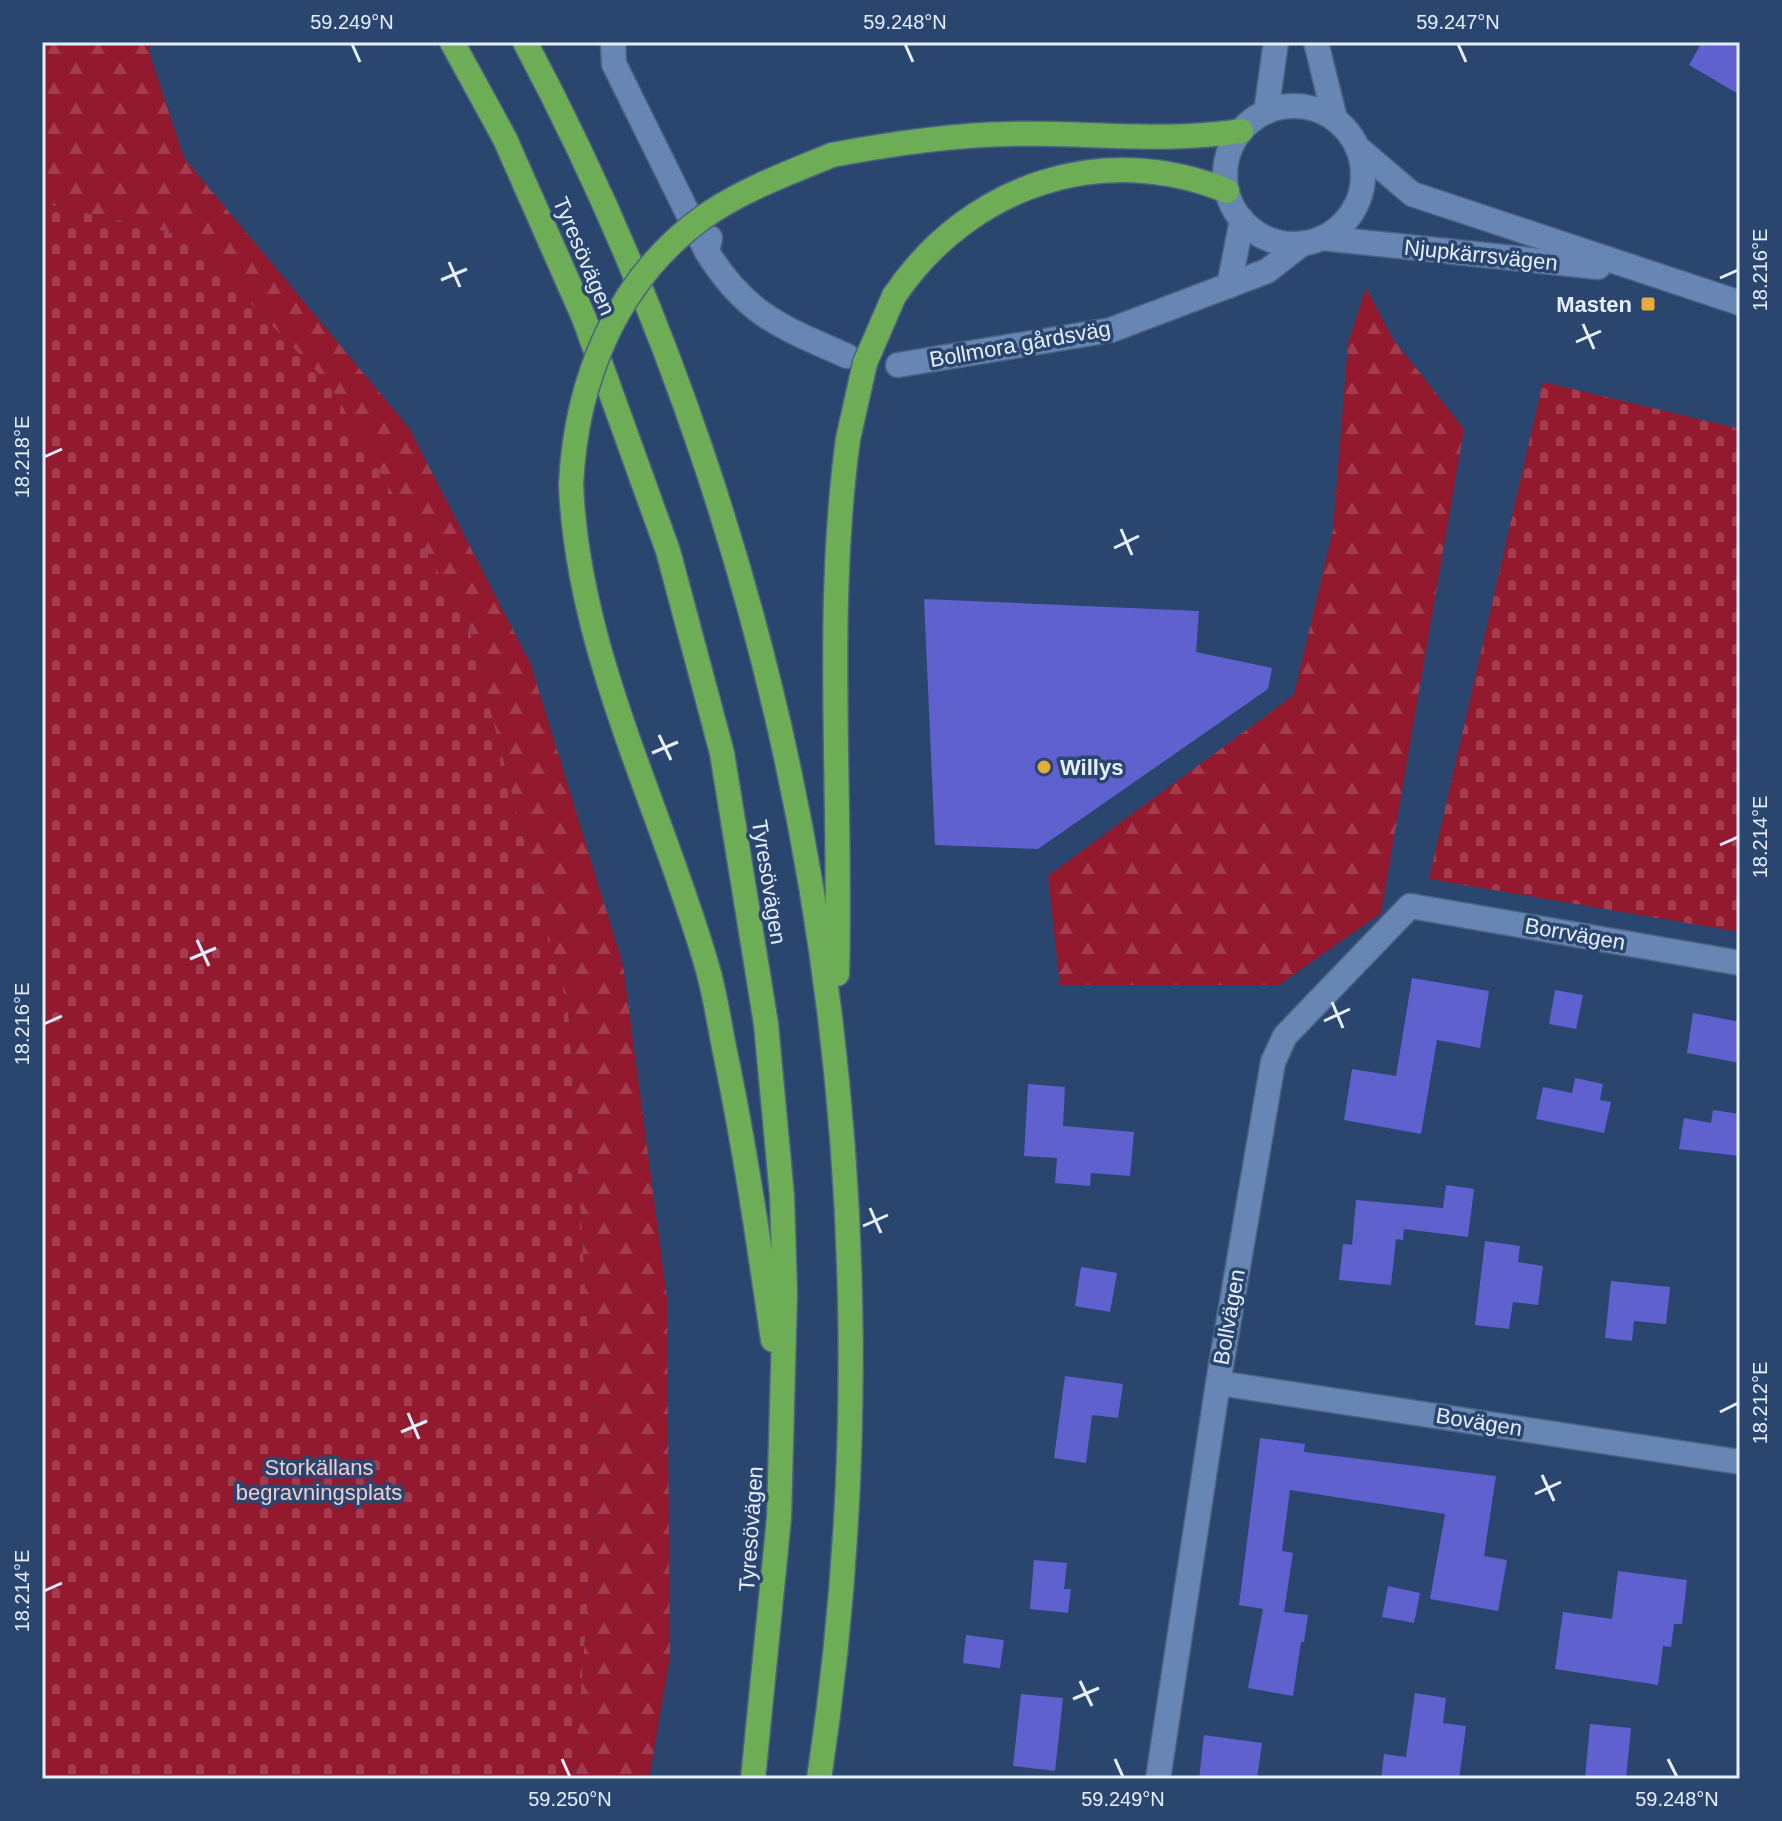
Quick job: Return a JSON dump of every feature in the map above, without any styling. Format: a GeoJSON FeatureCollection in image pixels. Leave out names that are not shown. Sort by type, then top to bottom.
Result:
{"type":"FeatureCollection","features":[{"type":"Feature","properties":{"kind":"highway","name":"Tyresövägen"},"geometry":{"type":"LineString","coordinates":[[452,42],[505,139],[584,318],[668,551],[722,753],[766,1024],[782,1196],[784,1420],[773,1600],[753,1779]]}},
{"type":"Feature","properties":{"kind":"highway","name":"Tyresövägen"},"geometry":{"type":"LineString","coordinates":[[525,42],[561,109],[619,241],[683,396],[724,517],[761,642],[815,899],[835,1048],[849,1261],[851,1426],[831,1701],[819,1779]]}},
{"type":"Feature","properties":{"kind":"highway"},"geometry":{"type":"LineString","coordinates":[[784,1420],[746,1154],[708,968],[682,883],[596,639],[576,543],[571,485],[573,443],[596,355],[639,278],[705,216],[740,195],[832,155],[934,138],[1171,138],[1241,131]]}},
{"type":"Feature","properties":{"kind":"highway"},"geometry":{"type":"LineString","coordinates":[[835,1048],[840,888],[836,538],[848,439],[865,363],[894,296],[937,241],[963,220],[1004,196],[1027,188],[1113,171],[1175,173],[1227,191]]}},
{"type":"Feature","properties":{"kind":"street"},"geometry":{"type":"LineString","coordinates":[[613,42],[614,64],[707,252],[723,278],[768,321],[847,356]]}},
{"type":"Feature","properties":{"kind":"street"},"geometry":{"type":"LineString","coordinates":[[1266,112],[1276,42]]}},
{"type":"Feature","properties":{"kind":"street"},"geometry":{"type":"LineString","coordinates":[[1316,42],[1335,119],[1357,147],[1363,174],[1358,201],[1338,228],[1312,240],[1268,239],[1242,220],[1227,191],[1226,163],[1241,131],[1266,112],[1298,106],[1335,119]]}},
{"type":"Feature","properties":{"kind":"street","name":"Njupkärrsvägen"},"geometry":{"type":"LineString","coordinates":[[1357,147],[1412,194],[1740,303]]}},
{"type":"Feature","properties":{"kind":"street"},"geometry":{"type":"LineString","coordinates":[[707,252],[714,217]]}},
{"type":"Feature","properties":{"kind":"street"},"geometry":{"type":"LineString","coordinates":[[1229,286],[1242,220]]}},
{"type":"Feature","properties":{"kind":"street","name":"Njupkärrsvägen"},"geometry":{"type":"LineString","coordinates":[[1312,240],[1640,271]]}},
{"type":"Feature","properties":{"kind":"street","name":"Bollmora gårdsväg"},"geometry":{"type":"LineString","coordinates":[[898,365],[1111,330],[1267,271],[1312,240]]}},
{"type":"Feature","properties":{"kind":"street","name":"Borrvägen"},"geometry":{"type":"LineString","coordinates":[[1410,906],[1740,963]]}},
{"type":"Feature","properties":{"kind":"street","name":"Bollvägen"},"geometry":{"type":"LineString","coordinates":[[1158,1779],[1218,1383],[1273,1062],[1285,1036],[1410,906]]}},
{"type":"Feature","properties":{"kind":"street","name":"Bovägen"},"geometry":{"type":"LineString","coordinates":[[1218,1383],[1740,1462]]}},
{"type":"Feature","properties":{"kind":"green space"},"geometry":{"type":"Polygon","coordinates":[[[42,42],[152,42],[149,52],[184,158],[409,428],[531,665],[623,965],[667,1298],[670,1657],[649,1779],[574,1779],[597,1481],[568,1010],[468,624],[330,386],[185,236],[42,203],[42,42]]]}},
{"type":"Feature","properties":{"kind":"green space","name":"Storkällans begravningsplats"},"geometry":{"type":"Polygon","coordinates":[[[42,203],[185,236],[330,385],[468,624],[568,1010],[597,1481],[574,1779],[42,1779],[42,203]]]}},
{"type":"Feature","properties":{"kind":"green space"},"geometry":{"type":"Polygon","coordinates":[[[1366,288],[1393,339],[1464,429],[1381,913],[1279,985],[1060,985],[1048,876],[1294,695],[1333,530],[1348,344],[1366,288]]]}},
{"type":"Feature","properties":{"kind":"green space"},"geometry":{"type":"Polygon","coordinates":[[[1543,382],[1740,429],[1740,932],[1429,879],[1543,382]]]}},
{"type":"Feature","properties":{"kind":"building"},"geometry":{"type":"Polygon","coordinates":[[[1702,42],[1740,42],[1740,95],[1689,65],[1702,42]]]}},
{"type":"Feature","properties":{"kind":"building","name":"Willys"},"geometry":{"type":"Polygon","coordinates":[[[924,599],[1199,611],[1196,652],[1272,668],[1268,689],[1038,849],[935,845],[924,599]]]}},
{"type":"Feature","properties":{"kind":"building"},"geometry":{"type":"Polygon","coordinates":[[[1412,978],[1489,991],[1480,1048],[1437,1040],[1421,1134],[1344,1120],[1352,1069],[1396,1076],[1412,978]]]}},
{"type":"Feature","properties":{"kind":"building"},"geometry":{"type":"Polygon","coordinates":[[[1555,990],[1583,995],[1576,1029],[1549,1024],[1555,990]]]}},
{"type":"Feature","properties":{"kind":"building"},"geometry":{"type":"Polygon","coordinates":[[[1693,1013],[1740,1022],[1740,1063],[1687,1053],[1693,1013]]]}},
{"type":"Feature","properties":{"kind":"building"},"geometry":{"type":"Polygon","coordinates":[[[1575,1078],[1603,1084],[1600,1100],[1611,1102],[1604,1133],[1536,1119],[1543,1087],[1572,1093],[1575,1078]]]}},
{"type":"Feature","properties":{"kind":"building"},"geometry":{"type":"Polygon","coordinates":[[[1028,1084],[1065,1087],[1063,1126],[1134,1132],[1130,1176],[1091,1173],[1090,1186],[1055,1183],[1057,1158],[1024,1156],[1028,1084]]]}},
{"type":"Feature","properties":{"kind":"building"},"geometry":{"type":"Polygon","coordinates":[[[1713,1110],[1740,1114],[1740,1156],[1679,1149],[1684,1118],[1711,1123],[1713,1110]]]}},
{"type":"Feature","properties":{"kind":"building"},"geometry":{"type":"Polygon","coordinates":[[[1446,1185],[1474,1189],[1468,1237],[1404,1229],[1403,1240],[1396,1239],[1391,1285],[1339,1280],[1343,1244],[1352,1245],[1356,1200],[1443,1208],[1446,1185]]]}},
{"type":"Feature","properties":{"kind":"building"},"geometry":{"type":"Polygon","coordinates":[[[1485,1241],[1520,1246],[1518,1262],[1543,1266],[1538,1305],[1513,1302],[1509,1329],[1475,1325],[1485,1241]]]}},
{"type":"Feature","properties":{"kind":"building"},"geometry":{"type":"Polygon","coordinates":[[[1081,1267],[1117,1273],[1110,1312],[1075,1306],[1081,1267]]]}},
{"type":"Feature","properties":{"kind":"building"},"geometry":{"type":"Polygon","coordinates":[[[1611,1281],[1670,1287],[1666,1324],[1634,1321],[1632,1341],[1605,1338],[1611,1281]]]}},
{"type":"Feature","properties":{"kind":"building"},"geometry":{"type":"Polygon","coordinates":[[[1065,1376],[1123,1384],[1118,1418],[1092,1415],[1086,1463],[1054,1458],[1065,1376]]]}},
{"type":"Feature","properties":{"kind":"building"},"geometry":{"type":"Polygon","coordinates":[[[1260,1438],[1305,1444],[1304,1452],[1496,1476],[1484,1556],[1507,1560],[1498,1611],[1430,1599],[1445,1514],[1290,1490],[1282,1551],[1293,1553],[1284,1612],[1308,1615],[1293,1696],[1248,1688],[1263,1609],[1239,1605],[1260,1438]]]}},
{"type":"Feature","properties":{"kind":"building"},"geometry":{"type":"Polygon","coordinates":[[[1034,1560],[1067,1563],[1064,1589],[1071,1589],[1068,1613],[1030,1609],[1034,1560]]]}},
{"type":"Feature","properties":{"kind":"building"},"geometry":{"type":"Polygon","coordinates":[[[1618,1571],[1687,1580],[1682,1624],[1674,1624],[1671,1647],[1663,1646],[1658,1685],[1555,1669],[1563,1612],[1612,1619],[1618,1571]]]}},
{"type":"Feature","properties":{"kind":"building"},"geometry":{"type":"Polygon","coordinates":[[[1388,1586],[1420,1593],[1414,1623],[1382,1617],[1388,1586]]]}},
{"type":"Feature","properties":{"kind":"building"},"geometry":{"type":"Polygon","coordinates":[[[966,1635],[1004,1640],[1000,1668],[963,1663],[966,1635]]]}},
{"type":"Feature","properties":{"kind":"building"},"geometry":{"type":"Polygon","coordinates":[[[1415,1693],[1446,1698],[1443,1723],[1466,1726],[1459,1779],[1381,1779],[1384,1754],[1406,1757],[1415,1693]]]}},
{"type":"Feature","properties":{"kind":"building"},"geometry":{"type":"Polygon","coordinates":[[[1021,1694],[1063,1698],[1055,1771],[1013,1766],[1021,1694]]]}},
{"type":"Feature","properties":{"kind":"building"},"geometry":{"type":"Polygon","coordinates":[[[1590,1724],[1631,1728],[1626,1779],[1585,1779],[1590,1724]]]}},
{"type":"Feature","properties":{"kind":"building"},"geometry":{"type":"Polygon","coordinates":[[[1204,1735],[1262,1743],[1257,1779],[1199,1779],[1204,1735]]]}},
{"type":"Feature","properties":{"kind":"place","name":"Masten"},"geometry":{"type":"Point","coordinates":[1648,304]}},
{"type":"Feature","properties":{"kind":"place","name":"Willys"},"geometry":{"type":"Point","coordinates":[1044,767]}}]}
